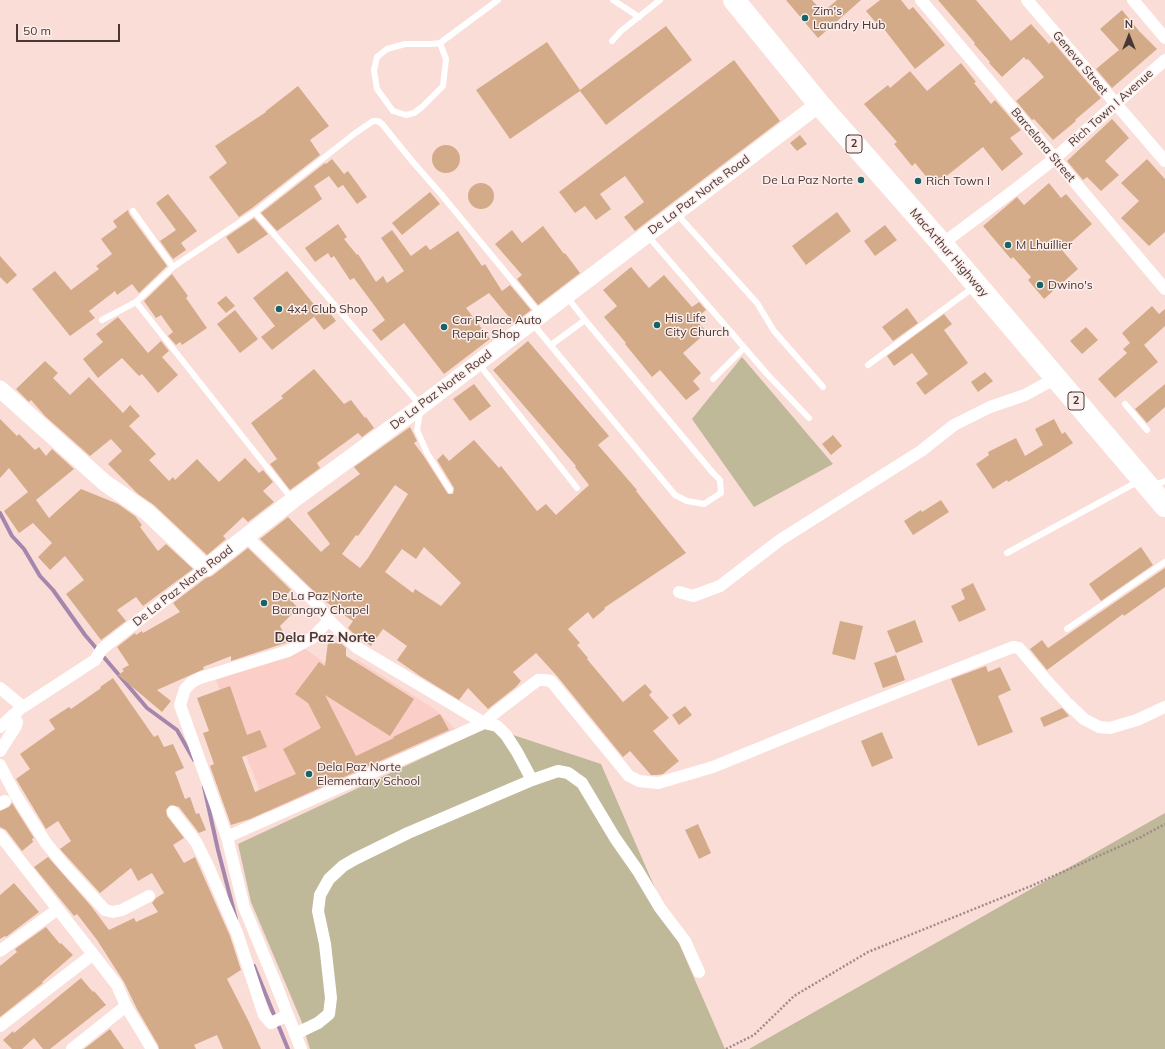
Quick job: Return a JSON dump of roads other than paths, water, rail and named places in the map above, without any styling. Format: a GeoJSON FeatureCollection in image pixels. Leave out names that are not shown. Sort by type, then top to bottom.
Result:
{"type":"FeatureCollection","features":[{"type":"Feature","properties":{"kind":"highway","name":"MacArthur Highway"},"geometry":{"type":"LineString","coordinates":[[734,0],[819,104],[977,284],[1056,378],[1152,482],[1165,506]]}},
{"type":"Feature","properties":{"kind":"street","name":"Barcelona Street"},"geometry":{"type":"LineString","coordinates":[[921,0],[1165,289]]}},
{"type":"Feature","properties":{"kind":"street","name":"Geneva Street"},"geometry":{"type":"LineString","coordinates":[[1027,0],[1165,161]]}},
{"type":"Feature","properties":{"kind":"street"},"geometry":{"type":"LineString","coordinates":[[1133,0],[1165,38]]}},
{"type":"Feature","properties":{"kind":"street","name":"Rich Town I Avenue"},"geometry":{"type":"LineString","coordinates":[[942,244],[1054,159],[1165,60]]}},
{"type":"Feature","properties":{"kind":"street","name":"De La Paz Norte Road"},"geometry":{"type":"LineString","coordinates":[[23,707],[95,660],[102,649],[294,500],[421,406],[477,362],[819,104]]}},
{"type":"Feature","properties":{"kind":"street"},"geometry":{"type":"LineString","coordinates":[[679,592],[693,596],[720,586],[780,540],[921,451],[954,425],[990,406],[1025,395],[1056,378]]}},
{"type":"Feature","properties":{"kind":"street"},"geometry":{"type":"LineString","coordinates":[[0,389],[105,483],[147,512],[206,568]]}},
{"type":"Feature","properties":{"kind":"street"},"geometry":{"type":"LineString","coordinates":[[247,537],[316,603],[329,620],[356,647],[484,723],[497,726],[506,735],[532,780]]}},
{"type":"Feature","properties":{"kind":"street"},"geometry":{"type":"LineString","coordinates":[[301,1049],[286,1016],[244,907],[227,837],[180,705],[185,689],[200,678],[288,652],[312,638],[329,620]]}},
{"type":"Feature","properties":{"kind":"street"},"geometry":{"type":"LineString","coordinates":[[227,837],[484,723],[538,680],[551,681],[630,776],[640,781],[658,783],[712,767],[1013,647],[1020,648],[1046,680],[1084,719],[1099,727],[1110,728],[1137,720],[1165,707]]}},
{"type":"Feature","properties":{"kind":"street"},"geometry":{"type":"LineString","coordinates":[[0,688],[23,707],[0,727]]}},
{"type":"Feature","properties":{"kind":"street"},"geometry":{"type":"LineString","coordinates":[[0,751],[16,726],[17,722],[13,715]]}},
{"type":"Feature","properties":{"kind":"street"},"geometry":{"type":"LineString","coordinates":[[0,764],[15,794],[46,843],[105,910],[113,912],[122,910],[149,896]]}},
{"type":"Feature","properties":{"kind":"street"},"geometry":{"type":"LineString","coordinates":[[295,1034],[318,1023],[329,1014],[331,998],[325,944],[318,911],[320,895],[328,879],[355,858],[558,770],[568,773],[582,783],[660,908],[685,941],[699,972]]}},
{"type":"Feature","properties":{"kind":"street"},"geometry":{"type":"LineString","coordinates":[[173,812],[196,842],[207,864],[236,933],[264,1014],[271,1023],[286,1016]]}},
{"type":"Feature","properties":{"kind":"street"},"geometry":{"type":"LineString","coordinates":[[0,835],[92,955],[117,985],[126,1006],[152,1049]]}},
{"type":"Feature","properties":{"kind":"street"},"geometry":{"type":"LineString","coordinates":[[0,951],[58,909]]}},
{"type":"Feature","properties":{"kind":"street"},"geometry":{"type":"LineString","coordinates":[[0,1026],[92,955]]}},
{"type":"Feature","properties":{"kind":"street"},"geometry":{"type":"LineString","coordinates":[[72,1049],[126,1006]]}},
{"type":"Feature","properties":{"kind":"lane"},"geometry":{"type":"LineString","coordinates":[[440,43],[446,59],[443,86],[414,113],[406,115],[393,111],[377,88],[374,70],[376,57],[387,48],[405,44],[440,43],[498,0]]}},
{"type":"Feature","properties":{"kind":"lane"},"geometry":{"type":"LineString","coordinates":[[613,0],[640,17]]}},
{"type":"Feature","properties":{"kind":"lane"},"geometry":{"type":"LineString","coordinates":[[612,41],[621,31],[660,0]]}},
{"type":"Feature","properties":{"kind":"lane"},"geometry":{"type":"LineString","coordinates":[[102,320],[136,302],[173,267],[255,212],[354,134],[373,121],[378,121],[440,193],[537,318],[551,345],[675,495],[687,501],[704,504],[721,493],[720,480],[585,320],[566,295]]}},
{"type":"Feature","properties":{"kind":"lane"},"geometry":{"type":"LineString","coordinates":[[133,210],[173,267]]}},
{"type":"Feature","properties":{"kind":"lane"},"geometry":{"type":"LineString","coordinates":[[255,212],[421,406],[417,430],[427,453],[450,490]]}},
{"type":"Feature","properties":{"kind":"lane"},"geometry":{"type":"LineString","coordinates":[[676,213],[757,303],[774,331],[823,387]]}},
{"type":"Feature","properties":{"kind":"lane"},"geometry":{"type":"LineString","coordinates":[[647,235],[766,374],[809,418]]}},
{"type":"Feature","properties":{"kind":"lane"},"geometry":{"type":"LineString","coordinates":[[868,365],[977,284]]}},
{"type":"Feature","properties":{"kind":"lane"},"geometry":{"type":"LineString","coordinates":[[136,302],[294,500]]}},
{"type":"Feature","properties":{"kind":"lane"},"geometry":{"type":"LineString","coordinates":[[551,345],[585,320]]}},
{"type":"Feature","properties":{"kind":"lane"},"geometry":{"type":"LineString","coordinates":[[713,379],[744,348]]}},
{"type":"Feature","properties":{"kind":"lane"},"geometry":{"type":"LineString","coordinates":[[477,362],[577,488]]}},
{"type":"Feature","properties":{"kind":"lane"},"geometry":{"type":"LineString","coordinates":[[1125,404],[1146,430]]}},
{"type":"Feature","properties":{"kind":"lane"},"geometry":{"type":"LineString","coordinates":[[1006,553],[1152,482]]}},
{"type":"Feature","properties":{"kind":"lane"},"geometry":{"type":"LineString","coordinates":[[1067,629],[1165,562]]}},
{"type":"Feature","properties":{"kind":"waterway"},"geometry":{"type":"LineString","coordinates":[[0,513],[12,536],[24,549],[40,576],[53,590],[85,635],[147,708],[177,730],[194,760]]}},
{"type":"Feature","properties":{"kind":"waterway"},"geometry":{"type":"LineString","coordinates":[[204,787],[218,850],[236,919]]}},
{"type":"Feature","properties":{"kind":"waterway"},"geometry":{"type":"LineString","coordinates":[[254,966],[288,1049]]}},
{"type":"Feature","properties":{"kind":"place","name":"Zim's Laundry Hub"},"geometry":{"type":"Point","coordinates":[805,18]}},
{"type":"Feature","properties":{"kind":"place","name":"De La Paz Norte"},"geometry":{"type":"Point","coordinates":[861,180]}},
{"type":"Feature","properties":{"kind":"place","name":"Rich Town I"},"geometry":{"type":"Point","coordinates":[918,181]}},
{"type":"Feature","properties":{"kind":"place","name":"M Lhuillier"},"geometry":{"type":"Point","coordinates":[1008,245]}},
{"type":"Feature","properties":{"kind":"place","name":"Dwino's"},"geometry":{"type":"Point","coordinates":[1040,285]}},
{"type":"Feature","properties":{"kind":"place","name":"4x4 Club Shop"},"geometry":{"type":"Point","coordinates":[279,309]}},
{"type":"Feature","properties":{"kind":"place","name":"His Life City Church"},"geometry":{"type":"Point","coordinates":[657,325]}},
{"type":"Feature","properties":{"kind":"place","name":"Car Palace Auto Repair Shop"},"geometry":{"type":"Point","coordinates":[444,327]}},
{"type":"Feature","properties":{"kind":"place","name":"De La Paz Norte Barangay Chapel"},"geometry":{"type":"Point","coordinates":[264,603]}},
{"type":"Feature","properties":{"kind":"place","name":"Dela Paz Norte Elementary School"},"geometry":{"type":"Point","coordinates":[309,774]}},
{"type":"Feature","properties":{"kind":"district","name":"Dela Paz Norte"},"geometry":{"type":"Point","coordinates":[325,638]}}]}
